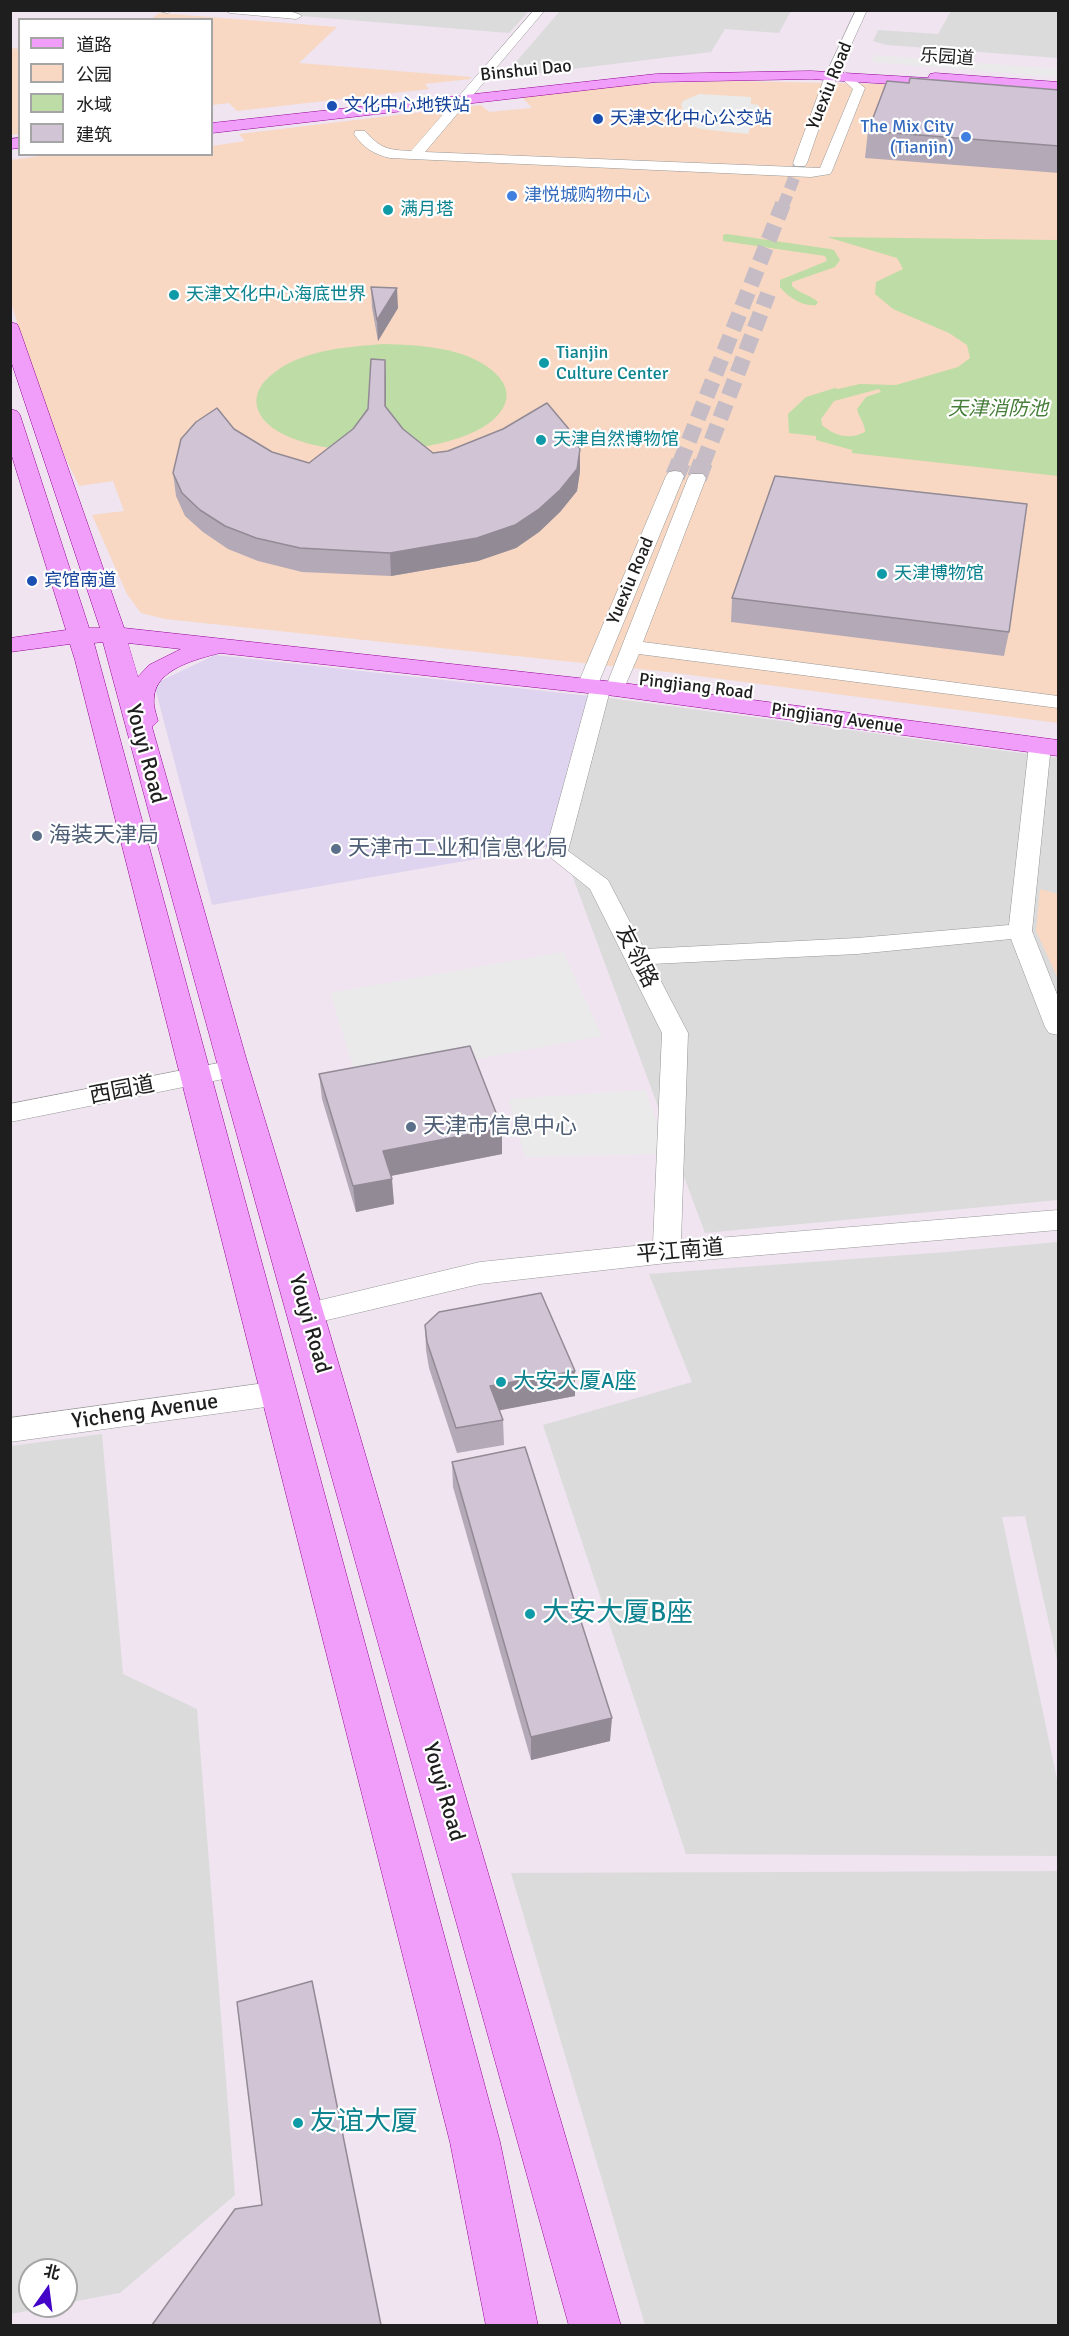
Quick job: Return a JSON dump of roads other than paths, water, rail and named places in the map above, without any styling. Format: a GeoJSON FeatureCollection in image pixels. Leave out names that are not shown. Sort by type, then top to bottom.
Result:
{"type":"FeatureCollection","features":[{"type":"Feature","properties":{"kind":"main road","name":"Binshui Dao"},"geometry":{"type":"LineString","coordinates":[[213,120],[656,78],[844,70]]}},
{"type":"Feature","properties":{"kind":"main road","name":"乐园道"},"geometry":{"type":"LineString","coordinates":[[844,70],[1059,86]]}},
{"type":"Feature","properties":{"kind":"main road","name":"乐园道"},"geometry":{"type":"LineString","coordinates":[[844,70],[1059,91]]}},
{"type":"Feature","properties":{"kind":"main road","name":"Binshui Dao"},"geometry":{"type":"LineString","coordinates":[[213,128],[472,94]]}},
{"type":"Feature","properties":{"kind":"main road","name":"Youyi Road"},"geometry":{"type":"LineString","coordinates":[[10,328],[214,1067],[306,1314],[595,2325]]}},
{"type":"Feature","properties":{"kind":"main road","name":"Youyi Road"},"geometry":{"type":"LineString","coordinates":[[10,416],[94,629],[141,738],[214,1067],[280,1393],[475,2142],[512,2325]]}},
{"type":"Feature","properties":{"kind":"main road"},"geometry":{"type":"LineString","coordinates":[[10,634],[94,629],[603,683]]}},
{"type":"Feature","properties":{"kind":"main road"},"geometry":{"type":"LineString","coordinates":[[10,645],[94,629],[230,646],[603,683]]}},
{"type":"Feature","properties":{"kind":"main road"},"geometry":{"type":"LineString","coordinates":[[141,738],[145,726],[141,698],[151,676],[165,666],[190,654],[230,646]]}},
{"type":"Feature","properties":{"kind":"main road","name":"Pingjiang Avenue"},"geometry":{"type":"LineString","coordinates":[[603,683],[1052,742]]}},
{"type":"Feature","properties":{"kind":"street"},"geometry":{"type":"LineString","coordinates":[[159,10],[168,10]]}},
{"type":"Feature","properties":{"kind":"street"},"geometry":{"type":"LineString","coordinates":[[230,10],[296,16]]}},
{"type":"Feature","properties":{"kind":"street"},"geometry":{"type":"LineString","coordinates":[[472,94],[540,10]]}},
{"type":"Feature","properties":{"kind":"street"},"geometry":{"type":"LineString","coordinates":[[419,154],[547,10]]}},
{"type":"Feature","properties":{"kind":"street","name":"Yuexiu Road"},"geometry":{"type":"LineString","coordinates":[[844,70],[862,10]]}},
{"type":"Feature","properties":{"kind":"street","name":"Yuexiu Road"},"geometry":{"type":"LineString","coordinates":[[800,163],[874,10]]}},
{"type":"Feature","properties":{"kind":"street"},"geometry":{"type":"LineString","coordinates":[[363,133],[377,151],[781,167],[811,173],[825,171],[859,88],[844,70],[814,86],[806,107]]}},
{"type":"Feature","properties":{"kind":"street","name":"Yuexiu Road"},"geometry":{"type":"LineString","coordinates":[[817,164],[836,110]]}},
{"type":"Feature","properties":{"kind":"street","name":"Yuexiu Road"},"geometry":{"type":"LineString","coordinates":[[603,683],[675,476]]}},
{"type":"Feature","properties":{"kind":"street","name":"Yuexiu Road"},"geometry":{"type":"LineString","coordinates":[[603,683],[632,647],[697,478]]}},
{"type":"Feature","properties":{"kind":"street"},"geometry":{"type":"LineString","coordinates":[[632,647],[1059,702]]}},
{"type":"Feature","properties":{"kind":"street","name":"友邻路"},"geometry":{"type":"LineString","coordinates":[[603,683],[556,853],[600,885],[675,1033],[667,1253]]}},
{"type":"Feature","properties":{"kind":"street"},"geometry":{"type":"LineString","coordinates":[[1052,742],[1020,931],[1059,1027]]}},
{"type":"Feature","properties":{"kind":"street"},"geometry":{"type":"LineString","coordinates":[[636,957],[857,946],[1020,931]]}},
{"type":"Feature","properties":{"kind":"street","name":"西园道"},"geometry":{"type":"LineString","coordinates":[[10,1101],[214,1067]]}},
{"type":"Feature","properties":{"kind":"street","name":"西园道"},"geometry":{"type":"LineString","coordinates":[[10,1113],[214,1067]]}},
{"type":"Feature","properties":{"kind":"street","name":"平江南道"},"geometry":{"type":"LineString","coordinates":[[306,1314],[480,1273],[667,1253],[1059,1220]]}},
{"type":"Feature","properties":{"kind":"street","name":"Yicheng Avenue"},"geometry":{"type":"LineString","coordinates":[[10,1430],[280,1393]]}},
{"type":"Feature","properties":{"kind":"water","name":"天津消防池"},"geometry":{"type":"Polygon","coordinates":[[[827,237],[1058,240],[1058,476],[852,453],[852,450],[816,440],[816,436],[789,433],[788,414],[806,397],[835,388],[860,384],[896,385],[958,367],[970,358],[967,345],[949,333],[893,309],[875,294],[876,282],[903,269],[897,258],[827,237]],[[879,389],[834,401],[821,419],[822,425],[842,436],[853,436],[865,432],[857,409],[866,397],[881,392],[879,389]]]}},
{"type":"Feature","properties":{"kind":"water"},"geometry":{"type":"Polygon","coordinates":[[[384,344],[441,349],[482,363],[503,382],[507,396],[504,406],[487,425],[458,438],[421,447],[380,451],[339,449],[302,442],[274,429],[258,410],[257,398],[265,381],[290,363],[321,352],[384,344]]]}},
{"type":"Feature","properties":{"kind":"waterway"},"geometry":{"type":"LineString","coordinates":[[727,238],[830,253],[834,260],[831,264],[786,280],[786,287],[794,295],[812,302]]}},
{"type":"Feature","properties":{"kind":"tunnel"},"geometry":{"type":"LineString","coordinates":[[783,206],[800,163]]}},
{"type":"Feature","properties":{"kind":"tunnel"},"geometry":{"type":"LineString","coordinates":[[680,463],[783,204]]}},
{"type":"Feature","properties":{"kind":"tunnel"},"geometry":{"type":"LineString","coordinates":[[703,463],[768,294]]}},
{"type":"Feature","properties":{"kind":"tunnel"},"geometry":{"type":"LineString","coordinates":[[675,476],[681,462]]}},
{"type":"Feature","properties":{"kind":"tunnel"},"geometry":{"type":"LineString","coordinates":[[697,478],[703,462]]}},
{"type":"Feature","properties":{"kind":"place","name":"文化中心地铁站"},"geometry":{"type":"Point","coordinates":[332,106]}},
{"type":"Feature","properties":{"kind":"place","name":"天津文化中心公交站"},"geometry":{"type":"Point","coordinates":[598,119]}},
{"type":"Feature","properties":{"kind":"place","name":"The Mix City (Tianjin)"},"geometry":{"type":"Point","coordinates":[966,137]}},
{"type":"Feature","properties":{"kind":"place","name":"津悦城购物中心"},"geometry":{"type":"Point","coordinates":[512,196]}},
{"type":"Feature","properties":{"kind":"place","name":"满月塔"},"geometry":{"type":"Point","coordinates":[388,210]}},
{"type":"Feature","properties":{"kind":"place","name":"天津文化中心海底世界"},"geometry":{"type":"Point","coordinates":[174,295]}},
{"type":"Feature","properties":{"kind":"place","name":"Tianjin Culture Center"},"geometry":{"type":"Point","coordinates":[544,363]}},
{"type":"Feature","properties":{"kind":"place","name":"天津自然博物馆"},"geometry":{"type":"Point","coordinates":[541,440]}},
{"type":"Feature","properties":{"kind":"place","name":"天津博物馆"},"geometry":{"type":"Point","coordinates":[882,574]}},
{"type":"Feature","properties":{"kind":"place","name":"宾馆南道"},"geometry":{"type":"Point","coordinates":[32,581]}},
{"type":"Feature","properties":{"kind":"place","name":"海装天津局"},"geometry":{"type":"Point","coordinates":[37,836]}},
{"type":"Feature","properties":{"kind":"place","name":"天津市工业和信息化局"},"geometry":{"type":"Point","coordinates":[336,849]}},
{"type":"Feature","properties":{"kind":"place","name":"天津市信息中心"},"geometry":{"type":"Point","coordinates":[411,1127]}},
{"type":"Feature","properties":{"kind":"place","name":"大安大厦A座"},"geometry":{"type":"Point","coordinates":[501,1382]}},
{"type":"Feature","properties":{"kind":"place","name":"大安大厦B座"},"geometry":{"type":"Point","coordinates":[530,1614]}},
{"type":"Feature","properties":{"kind":"place","name":"友谊大厦"},"geometry":{"type":"Point","coordinates":[298,2123]}}]}
